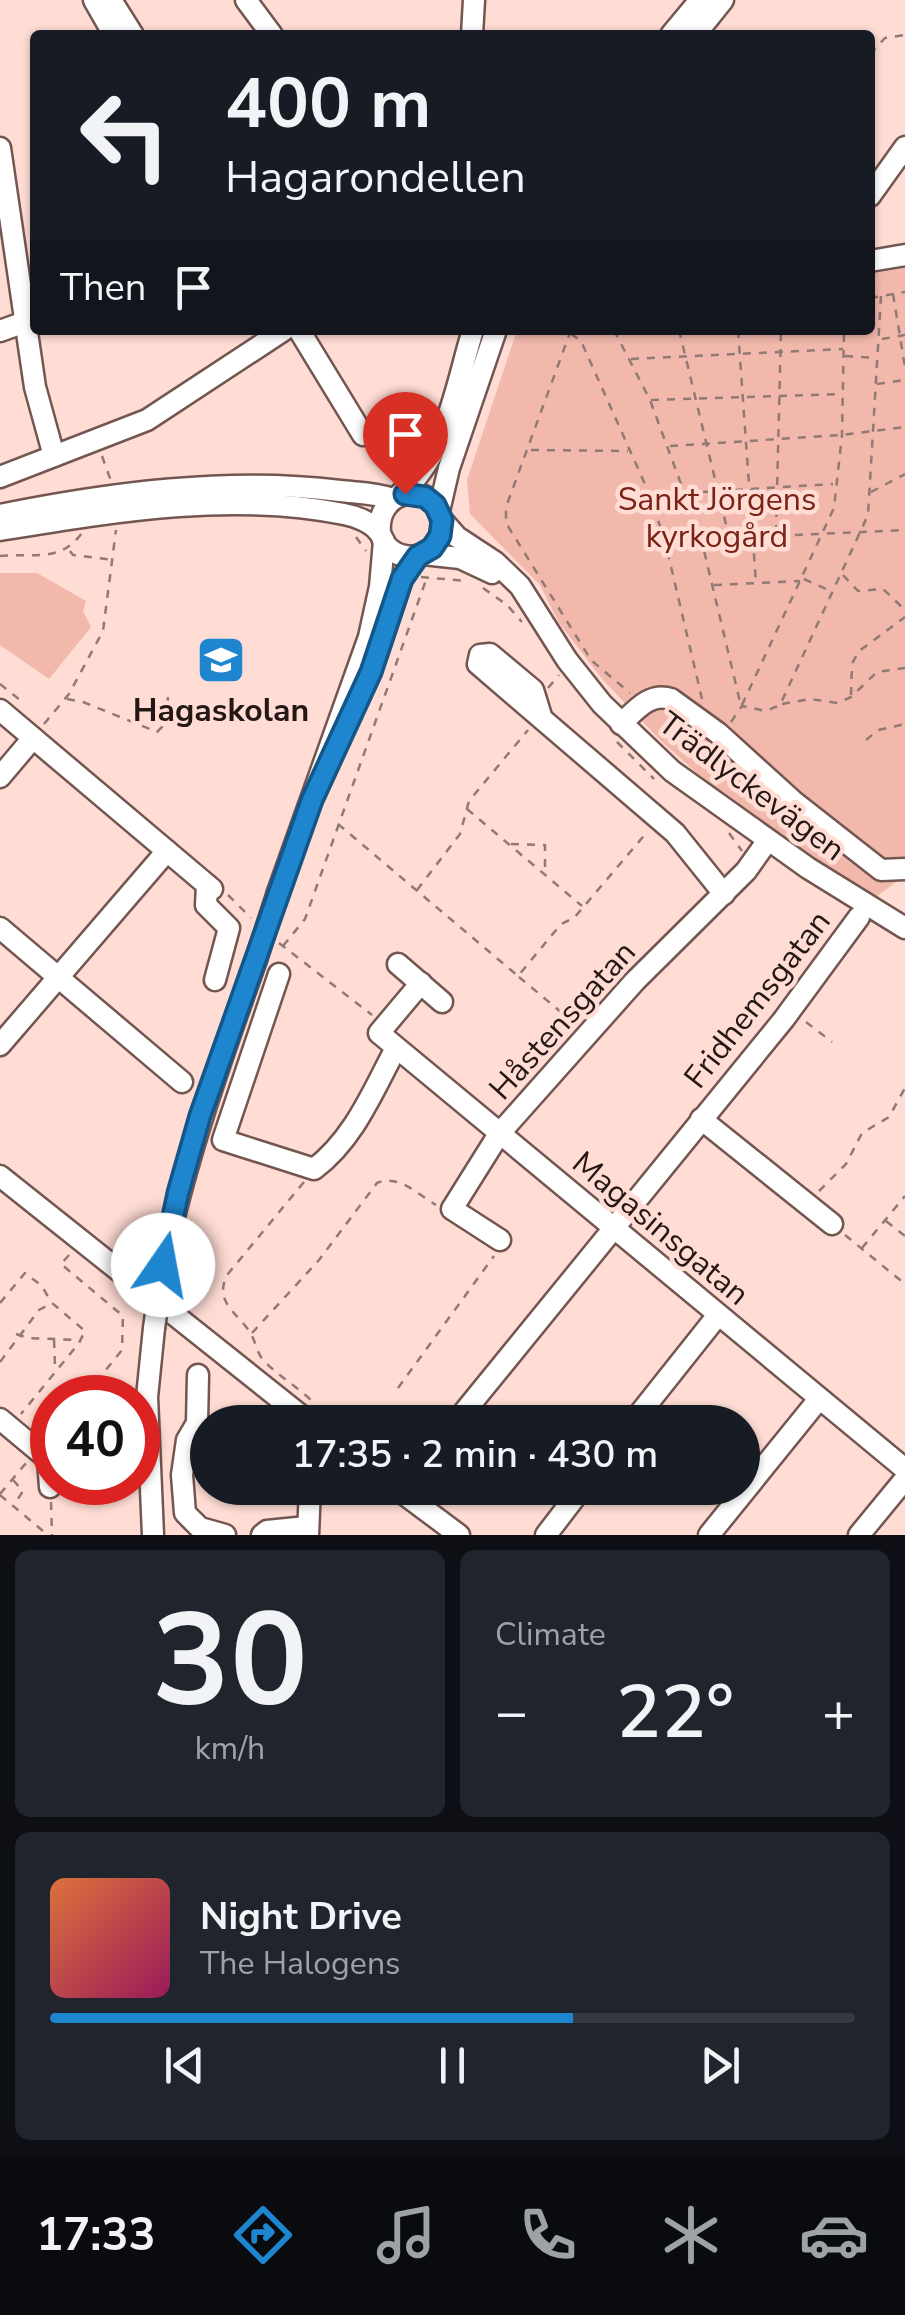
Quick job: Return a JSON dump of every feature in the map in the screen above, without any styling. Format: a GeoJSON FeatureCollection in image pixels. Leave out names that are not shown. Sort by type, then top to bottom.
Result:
{"type":"FeatureCollection","features":[{"type":"Feature","properties":{"kind":"street"},"geometry":{"type":"LineString","coordinates":[[94,0],[111,30]]}},
{"type":"Feature","properties":{"kind":"street"},"geometry":{"type":"LineString","coordinates":[[111,0],[129,30]]}},
{"type":"Feature","properties":{"kind":"street"},"geometry":{"type":"LineString","coordinates":[[246,0],[268,30]]}},
{"type":"Feature","properties":{"kind":"street"},"geometry":{"type":"LineString","coordinates":[[472,30],[474,0]]}},
{"type":"Feature","properties":{"kind":"street"},"geometry":{"type":"LineString","coordinates":[[675,30],[700,0]]}},
{"type":"Feature","properties":{"kind":"street"},"geometry":{"type":"LineString","coordinates":[[699,30],[723,0]]}},
{"type":"Feature","properties":{"kind":"street"},"geometry":{"type":"LineString","coordinates":[[875,189],[905,147]]}},
{"type":"Feature","properties":{"kind":"street"},"geometry":{"type":"LineString","coordinates":[[0,148],[8,258],[27,306],[35,387],[54,456]]}},
{"type":"Feature","properties":{"kind":"street"},"geometry":{"type":"LineString","coordinates":[[875,260],[905,255]]}},
{"type":"Feature","properties":{"kind":"street"},"geometry":{"type":"LineString","coordinates":[[0,331],[27,306]]}},
{"type":"Feature","properties":{"kind":"street"},"geometry":{"type":"LineString","coordinates":[[0,477],[147,420],[276,335]]}},
{"type":"Feature","properties":{"kind":"street"},"geometry":{"type":"LineString","coordinates":[[301,335],[362,435]]}},
{"type":"Feature","properties":{"kind":"street"},"geometry":{"type":"LineString","coordinates":[[153,1535],[148,1397],[163,1265],[178,1193],[200,1116],[369,637],[380,587],[381,513],[420,476],[433,457],[470,335]]}},
{"type":"Feature","properties":{"kind":"street"},"geometry":{"type":"LineString","coordinates":[[312,800],[371,672],[402,579],[420,555],[438,540],[453,454],[494,335]]}},
{"type":"Feature","properties":{"kind":"street"},"geometry":{"type":"LineString","coordinates":[[0,515],[234,484],[311,487],[396,497],[412,494],[425,497],[440,516]]}},
{"type":"Feature","properties":{"kind":"street"},"geometry":{"type":"LineString","coordinates":[[0,530],[151,508],[232,505],[343,514],[360,519],[398,554],[420,555]]}},
{"type":"Feature","properties":{"kind":"street","name":"Trädlyckevägen"},"geometry":{"type":"LineString","coordinates":[[440,516],[457,537],[520,586],[574,669],[622,724],[672,771],[768,840],[905,928]]}},
{"type":"Feature","properties":{"kind":"street","name":"Trädlyckevägen"},"geometry":{"type":"LineString","coordinates":[[420,555],[460,558],[483,568],[512,590],[544,625]]}},
{"type":"Feature","properties":{"kind":"street"},"geometry":{"type":"LineString","coordinates":[[622,724],[642,704],[664,696],[722,737],[792,801],[881,870],[905,868]]}},
{"type":"Feature","properties":{"kind":"street"},"geometry":{"type":"LineString","coordinates":[[0,710],[210,887],[206,905],[229,928],[215,980]]}},
{"type":"Feature","properties":{"kind":"street"},"geometry":{"type":"LineString","coordinates":[[541,716],[659,819],[697,857],[724,894]]}},
{"type":"Feature","properties":{"kind":"street"},"geometry":{"type":"LineString","coordinates":[[0,777],[33,738]]}},
{"type":"Feature","properties":{"kind":"street","name":"Håstensgatan"},"geometry":{"type":"LineString","coordinates":[[452,1209],[499,1134],[587,1034],[746,871],[768,840]]}},
{"type":"Feature","properties":{"kind":"street"},"geometry":{"type":"LineString","coordinates":[[3,1036],[167,850]]}},
{"type":"Feature","properties":{"kind":"street","name":"Fridhemsgatan"},"geometry":{"type":"LineString","coordinates":[[470,1405],[790,1010],[859,917]]}},
{"type":"Feature","properties":{"kind":"street"},"geometry":{"type":"LineString","coordinates":[[0,928],[182,1082]]}},
{"type":"Feature","properties":{"kind":"street"},"geometry":{"type":"LineString","coordinates":[[398,964],[442,1002]]}},
{"type":"Feature","properties":{"kind":"street"},"geometry":{"type":"LineString","coordinates":[[279,974],[223,1140],[314,1169],[332,1156],[351,1132],[396,1048]]}},
{"type":"Feature","properties":{"kind":"street","name":"Magasinsgatan"},"geometry":{"type":"LineString","coordinates":[[421,983],[379,1033],[905,1469]]}},
{"type":"Feature","properties":{"kind":"street","name":"Fridhemsgatan"},"geometry":{"type":"LineString","coordinates":[[701,1119],[832,1224]]}},
{"type":"Feature","properties":{"kind":"street"},"geometry":{"type":"LineString","coordinates":[[0,1176],[296,1405]]}},
{"type":"Feature","properties":{"kind":"street"},"geometry":{"type":"LineString","coordinates":[[452,1209],[500,1240]]}},
{"type":"Feature","properties":{"kind":"street"},"geometry":{"type":"LineString","coordinates":[[646,1405],[718,1315]]}},
{"type":"Feature","properties":{"kind":"street"},"geometry":{"type":"LineString","coordinates":[[198,1375],[196,1424],[187,1440],[182,1475],[186,1513],[200,1528],[225,1535]]}},
{"type":"Feature","properties":{"kind":"street"},"geometry":{"type":"LineString","coordinates":[[710,1535],[819,1399]]}},
{"type":"Feature","properties":{"kind":"street"},"geometry":{"type":"LineString","coordinates":[[5,1423],[30,1443]]}},
{"type":"Feature","properties":{"kind":"street"},"geometry":{"type":"LineString","coordinates":[[859,1535],[905,1478]]}},
{"type":"Feature","properties":{"kind":"street"},"geometry":{"type":"LineString","coordinates":[[262,1535],[267,1531],[308,1531],[309,1505]]}},
{"type":"Feature","properties":{"kind":"street"},"geometry":{"type":"LineString","coordinates":[[420,1505],[452,1533]]}},
{"type":"Feature","properties":{"kind":"street"},"geometry":{"type":"LineString","coordinates":[[546,1535],[569,1505]]}},
{"type":"Feature","properties":{"kind":"path"},"geometry":{"type":"LineString","coordinates":[[875,49],[885,38],[905,35]]}},
{"type":"Feature","properties":{"kind":"path"},"geometry":{"type":"LineString","coordinates":[[875,297],[905,292]]}},
{"type":"Feature","properties":{"kind":"path"},"geometry":{"type":"LineString","coordinates":[[893,294],[903,336],[905,367]]}},
{"type":"Feature","properties":{"kind":"path"},"geometry":{"type":"LineString","coordinates":[[780,705],[862,532],[871,492],[881,296]]}},
{"type":"Feature","properties":{"kind":"path"},"geometry":{"type":"LineString","coordinates":[[570,335],[506,507],[506,523],[591,660],[642,704]]}},
{"type":"Feature","properties":{"kind":"path"},"geometry":{"type":"LineString","coordinates":[[575,335],[581,340],[631,451],[665,541],[705,714],[700,720]]}},
{"type":"Feature","properties":{"kind":"path"},"geometry":{"type":"LineString","coordinates":[[617,335],[650,400],[700,538],[742,706]]}},
{"type":"Feature","properties":{"kind":"path"},"geometry":{"type":"LineString","coordinates":[[681,335],[729,536]]}},
{"type":"Feature","properties":{"kind":"path"},"geometry":{"type":"LineString","coordinates":[[738,335],[756,583]]}},
{"type":"Feature","properties":{"kind":"path"},"geometry":{"type":"LineString","coordinates":[[776,535],[781,335]]}},
{"type":"Feature","properties":{"kind":"path"},"geometry":{"type":"LineString","coordinates":[[722,737],[742,706],[834,508],[842,435],[844,335]]}},
{"type":"Feature","properties":{"kind":"path"},"geometry":{"type":"LineString","coordinates":[[879,340],[903,336]]}},
{"type":"Feature","properties":{"kind":"path"},"geometry":{"type":"LineString","coordinates":[[630,360],[844,350]]}},
{"type":"Feature","properties":{"kind":"path"},"geometry":{"type":"LineString","coordinates":[[844,356],[878,358]]}},
{"type":"Feature","properties":{"kind":"path"},"geometry":{"type":"LineString","coordinates":[[876,384],[905,380]]}},
{"type":"Feature","properties":{"kind":"path"},"geometry":{"type":"LineString","coordinates":[[650,400],[843,394]]}},
{"type":"Feature","properties":{"kind":"path"},"geometry":{"type":"LineString","coordinates":[[668,446],[905,427]]}},
{"type":"Feature","properties":{"kind":"path"},"geometry":{"type":"LineString","coordinates":[[96,440],[114,487]]}},
{"type":"Feature","properties":{"kind":"path"},"geometry":{"type":"LineString","coordinates":[[530,450],[631,451]]}},
{"type":"Feature","properties":{"kind":"path"},"geometry":{"type":"LineString","coordinates":[[871,492],[905,474]]}},
{"type":"Feature","properties":{"kind":"path"},"geometry":{"type":"LineString","coordinates":[[685,494],[836,484]]}},
{"type":"Feature","properties":{"kind":"path"},"geometry":{"type":"LineString","coordinates":[[33,738],[65,698],[103,631],[116,524]]}},
{"type":"Feature","properties":{"kind":"path"},"geometry":{"type":"LineString","coordinates":[[665,541],[905,530]]}},
{"type":"Feature","properties":{"kind":"path"},"geometry":{"type":"LineString","coordinates":[[69,550],[73,555],[113,560]]}},
{"type":"Feature","properties":{"kind":"path"},"geometry":{"type":"LineString","coordinates":[[842,574],[858,590],[883,589],[905,610]]}},
{"type":"Feature","properties":{"kind":"path"},"geometry":{"type":"LineString","coordinates":[[283,946],[306,919],[427,578]]}},
{"type":"Feature","properties":{"kind":"path"},"geometry":{"type":"LineString","coordinates":[[712,585],[802,579],[834,592]]}},
{"type":"Feature","properties":{"kind":"path"},"geometry":{"type":"LineString","coordinates":[[851,697],[852,664],[858,652],[905,617]]}},
{"type":"Feature","properties":{"kind":"path"},"geometry":{"type":"LineString","coordinates":[[742,706],[766,712],[810,699],[838,703],[851,697],[877,672],[905,668]]}},
{"type":"Feature","properties":{"kind":"path"},"geometry":{"type":"LineString","coordinates":[[65,698],[157,732],[166,723],[168,696]]}},
{"type":"Feature","properties":{"kind":"path"},"geometry":{"type":"LineString","coordinates":[[416,891],[460,834],[469,802],[541,716]]}},
{"type":"Feature","properties":{"kind":"path"},"geometry":{"type":"LineString","coordinates":[[866,740],[878,730],[905,724]]}},
{"type":"Feature","properties":{"kind":"path"},"geometry":{"type":"LineString","coordinates":[[467,810],[583,907]]}},
{"type":"Feature","properties":{"kind":"path"},"geometry":{"type":"LineString","coordinates":[[518,976],[659,819]]}},
{"type":"Feature","properties":{"kind":"path"},"geometry":{"type":"LineString","coordinates":[[338,824],[587,1034]]}},
{"type":"Feature","properties":{"kind":"path"},"geometry":{"type":"LineString","coordinates":[[509,844],[546,844],[545,874]]}},
{"type":"Feature","properties":{"kind":"path"},"geometry":{"type":"LineString","coordinates":[[790,1010],[832,1042]]}},
{"type":"Feature","properties":{"kind":"path"},"geometry":{"type":"LineString","coordinates":[[808,1205],[827,1180],[846,1164],[862,1133],[888,1117],[905,1088]]}},
{"type":"Feature","properties":{"kind":"path"},"geometry":{"type":"LineString","coordinates":[[314,1169],[222,1286],[223,1299],[251,1334],[263,1360],[315,1405]]}},
{"type":"Feature","properties":{"kind":"path"},"geometry":{"type":"LineString","coordinates":[[251,1334],[319,1260],[378,1183],[398,1180],[440,1208],[452,1209]]}},
{"type":"Feature","properties":{"kind":"path"},"geometry":{"type":"LineString","coordinates":[[862,1248],[905,1196]]}},
{"type":"Feature","properties":{"kind":"path"},"geometry":{"type":"LineString","coordinates":[[885,1220],[905,1236]]}},
{"type":"Feature","properties":{"kind":"path"},"geometry":{"type":"LineString","coordinates":[[832,1224],[905,1284]]}},
{"type":"Feature","properties":{"kind":"path"},"geometry":{"type":"LineString","coordinates":[[398,1388],[489,1266],[500,1240]]}},
{"type":"Feature","properties":{"kind":"path"},"geometry":{"type":"LineString","coordinates":[[72,1251],[61,1264],[123,1316],[122,1350],[102,1375]]}},
{"type":"Feature","properties":{"kind":"path"},"geometry":{"type":"LineString","coordinates":[[0,1302],[25,1273],[42,1286],[63,1315],[85,1331],[56,1370],[5,1423]]}},
{"type":"Feature","properties":{"kind":"path"},"geometry":{"type":"LineString","coordinates":[[0,1362],[39,1310],[52,1303]]}},
{"type":"Feature","properties":{"kind":"path"},"geometry":{"type":"LineString","coordinates":[[18,1335],[80,1340]]}},
{"type":"Feature","properties":{"kind":"path"},"geometry":{"type":"LineString","coordinates":[[54,1339],[56,1370]]}},
{"type":"Feature","properties":{"kind":"path"},"geometry":{"type":"LineString","coordinates":[[30,1457],[0,1495],[43,1532],[52,1534],[51,1505]]}},
{"type":"Feature","properties":{"kind":"path"},"geometry":{"type":"LineString","coordinates":[[12,1479],[23,1490],[12,1507]]}},
{"type":"Feature","properties":{"kind":"green space","name":"Sankt Jörgens kyrkogård"},"geometry":{"type":"Polygon","coordinates":[[[905,268],[905,875],[875,898],[758,821],[661,741],[603,680],[559,623],[540,585],[470,514],[467,480],[515,335],[875,335],[875,273],[905,268]]]}},
{"type":"Feature","properties":{"kind":"green space"},"geometry":{"type":"Polygon","coordinates":[[[0,573],[37,573],[86,601],[83,611],[91,627],[49,679],[0,645],[0,573]]]}},
{"type":"Feature","properties":{"kind":"place","name":"Hagaskolan"},"geometry":{"type":"Point","coordinates":[221,660]}},
{"type":"Feature","properties":{"kind":"route"},"geometry":{"type":"LineString","coordinates":[[163,1265],[200,1116],[312,800],[371,672],[402,579],[418,556],[435,545],[442,530],[435,505],[418,494],[405,494]]}}]}
